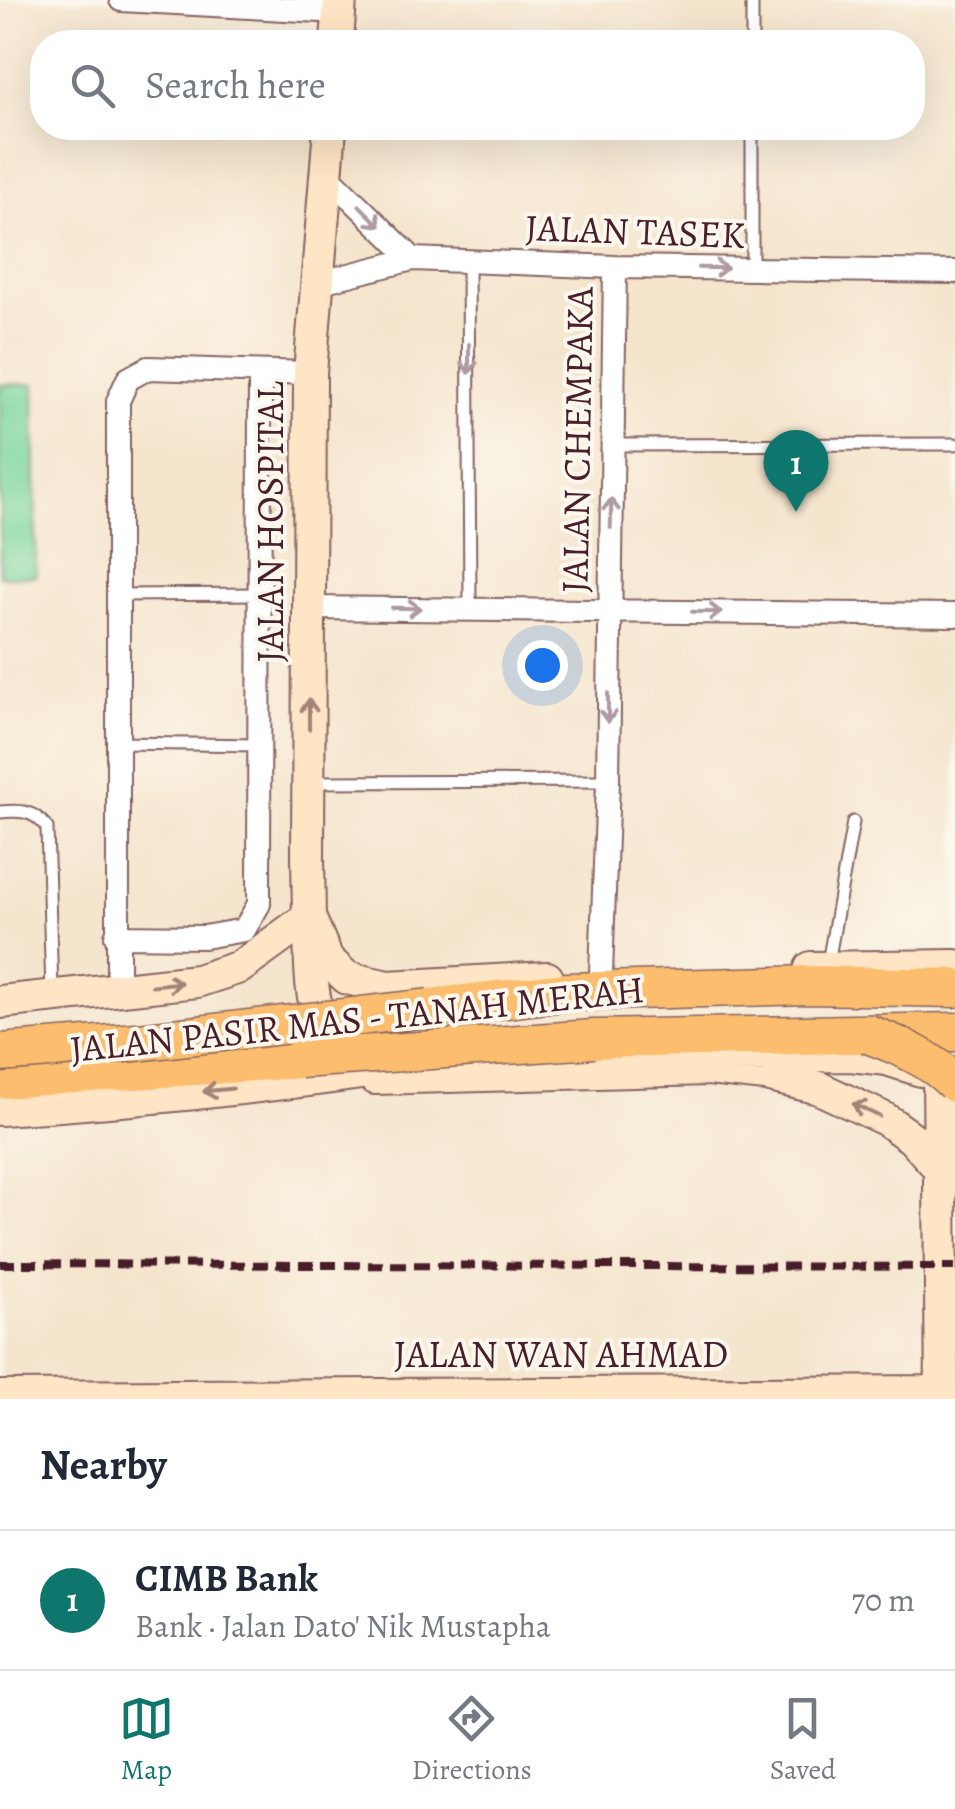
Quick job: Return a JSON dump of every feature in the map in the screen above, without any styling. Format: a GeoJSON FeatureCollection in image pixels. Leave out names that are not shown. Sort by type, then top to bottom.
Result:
{"type":"FeatureCollection","features":[{"type":"Feature","properties":{"kind":"main road","name":"JALAN HOSPITAL"},"geometry":{"type":"LineString","coordinates":[[329,140],[310,373],[308,608],[310,917],[327,959],[347,978],[388,987],[601,974],[955,966]]}},
{"type":"Feature","properties":{"kind":"main road"},"geometry":{"type":"LineString","coordinates":[[0,1002],[196,981],[240,967],[310,917]]}},
{"type":"Feature","properties":{"kind":"main road"},"geometry":{"type":"LineString","coordinates":[[310,917],[313,996],[317,1012],[332,1034],[344,1043],[438,1062]]}},
{"type":"Feature","properties":{"kind":"main road","name":"JALAN PASIR MAS - TANAH MERAH"},"geometry":{"type":"LineString","coordinates":[[0,1053],[136,1042],[565,992],[808,985],[955,988]]}},
{"type":"Feature","properties":{"kind":"main road"},"geometry":{"type":"LineString","coordinates":[[502,999],[569,1009],[955,1010]]}},
{"type":"Feature","properties":{"kind":"main road","name":"JALAN PASIR MAS - TANAH MERAH"},"geometry":{"type":"LineString","coordinates":[[0,1080],[594,1039],[955,1032]]}},
{"type":"Feature","properties":{"kind":"main road"},"geometry":{"type":"LineString","coordinates":[[868,1034],[932,1062],[950,1078]]}},
{"type":"Feature","properties":{"kind":"main road"},"geometry":{"type":"LineString","coordinates":[[0,1110],[315,1080],[438,1062],[850,1054],[887,1059],[950,1078]]}},
{"type":"Feature","properties":{"kind":"main road"},"geometry":{"type":"LineString","coordinates":[[315,1080],[708,1068],[766,1075],[819,1088],[885,1119],[912,1138],[941,1170]]}},
{"type":"Feature","properties":{"kind":"main road"},"geometry":{"type":"LineString","coordinates":[[942,1396],[941,1170],[950,1078]]}},
{"type":"Feature","properties":{"kind":"main road","name":"JALAN WAN AHMAD"},"geometry":{"type":"LineString","coordinates":[[0,1397],[942,1396]]}},
{"type":"Feature","properties":{"kind":"street"},"geometry":{"type":"LineString","coordinates":[[122,0],[339,18]]}},
{"type":"Feature","properties":{"kind":"street"},"geometry":{"type":"LineString","coordinates":[[326,174],[413,259]]}},
{"type":"Feature","properties":{"kind":"street","name":"JALAN TASEK"},"geometry":{"type":"LineString","coordinates":[[317,283],[413,259],[616,267],[955,272]]}},
{"type":"Feature","properties":{"kind":"street","name":"JALAN CHEMPAKA"},"geometry":{"type":"LineString","coordinates":[[601,974],[616,267]]}},
{"type":"Feature","properties":{"kind":"street"},"geometry":{"type":"LineString","coordinates":[[118,989],[118,401],[128,379],[148,368],[310,373]]}},
{"type":"Feature","properties":{"kind":"street"},"geometry":{"type":"LineString","coordinates":[[116,936],[204,937],[244,930],[259,904],[260,372]]}},
{"type":"Feature","properties":{"kind":"street"},"geometry":{"type":"LineString","coordinates":[[308,608],[955,615]]}},
{"type":"Feature","properties":{"kind":"lane"},"geometry":{"type":"LineString","coordinates":[[752,0],[752,30]]}},
{"type":"Feature","properties":{"kind":"lane"},"geometry":{"type":"LineString","coordinates":[[752,140],[752,269]]}},
{"type":"Feature","properties":{"kind":"lane"},"geometry":{"type":"LineString","coordinates":[[468,261],[470,609]]}},
{"type":"Feature","properties":{"kind":"lane"},"geometry":{"type":"LineString","coordinates":[[613,445],[955,444]]}},
{"type":"Feature","properties":{"kind":"lane"},"geometry":{"type":"LineString","coordinates":[[118,594],[260,594]]}},
{"type":"Feature","properties":{"kind":"lane"},"geometry":{"type":"LineString","coordinates":[[117,743],[260,745]]}},
{"type":"Feature","properties":{"kind":"lane"},"geometry":{"type":"LineString","coordinates":[[309,782],[608,781]]}},
{"type":"Feature","properties":{"kind":"lane"},"geometry":{"type":"LineString","coordinates":[[0,812],[23,810],[40,818],[47,828],[52,996]]}},
{"type":"Feature","properties":{"kind":"lane"},"geometry":{"type":"LineString","coordinates":[[827,968],[853,822]]}},
{"type":"Feature","properties":{"kind":"green space"},"geometry":{"type":"Polygon","coordinates":[[[34,384],[36,576],[0,576],[0,385],[34,384]]]}},
{"type":"Feature","properties":{"kind":"railway"},"geometry":{"type":"LineString","coordinates":[[0,1264],[955,1267]]}},
{"type":"Feature","properties":{"kind":"place","name":"CIMB Bank"},"geometry":{"type":"Point","coordinates":[796,512]}}]}
